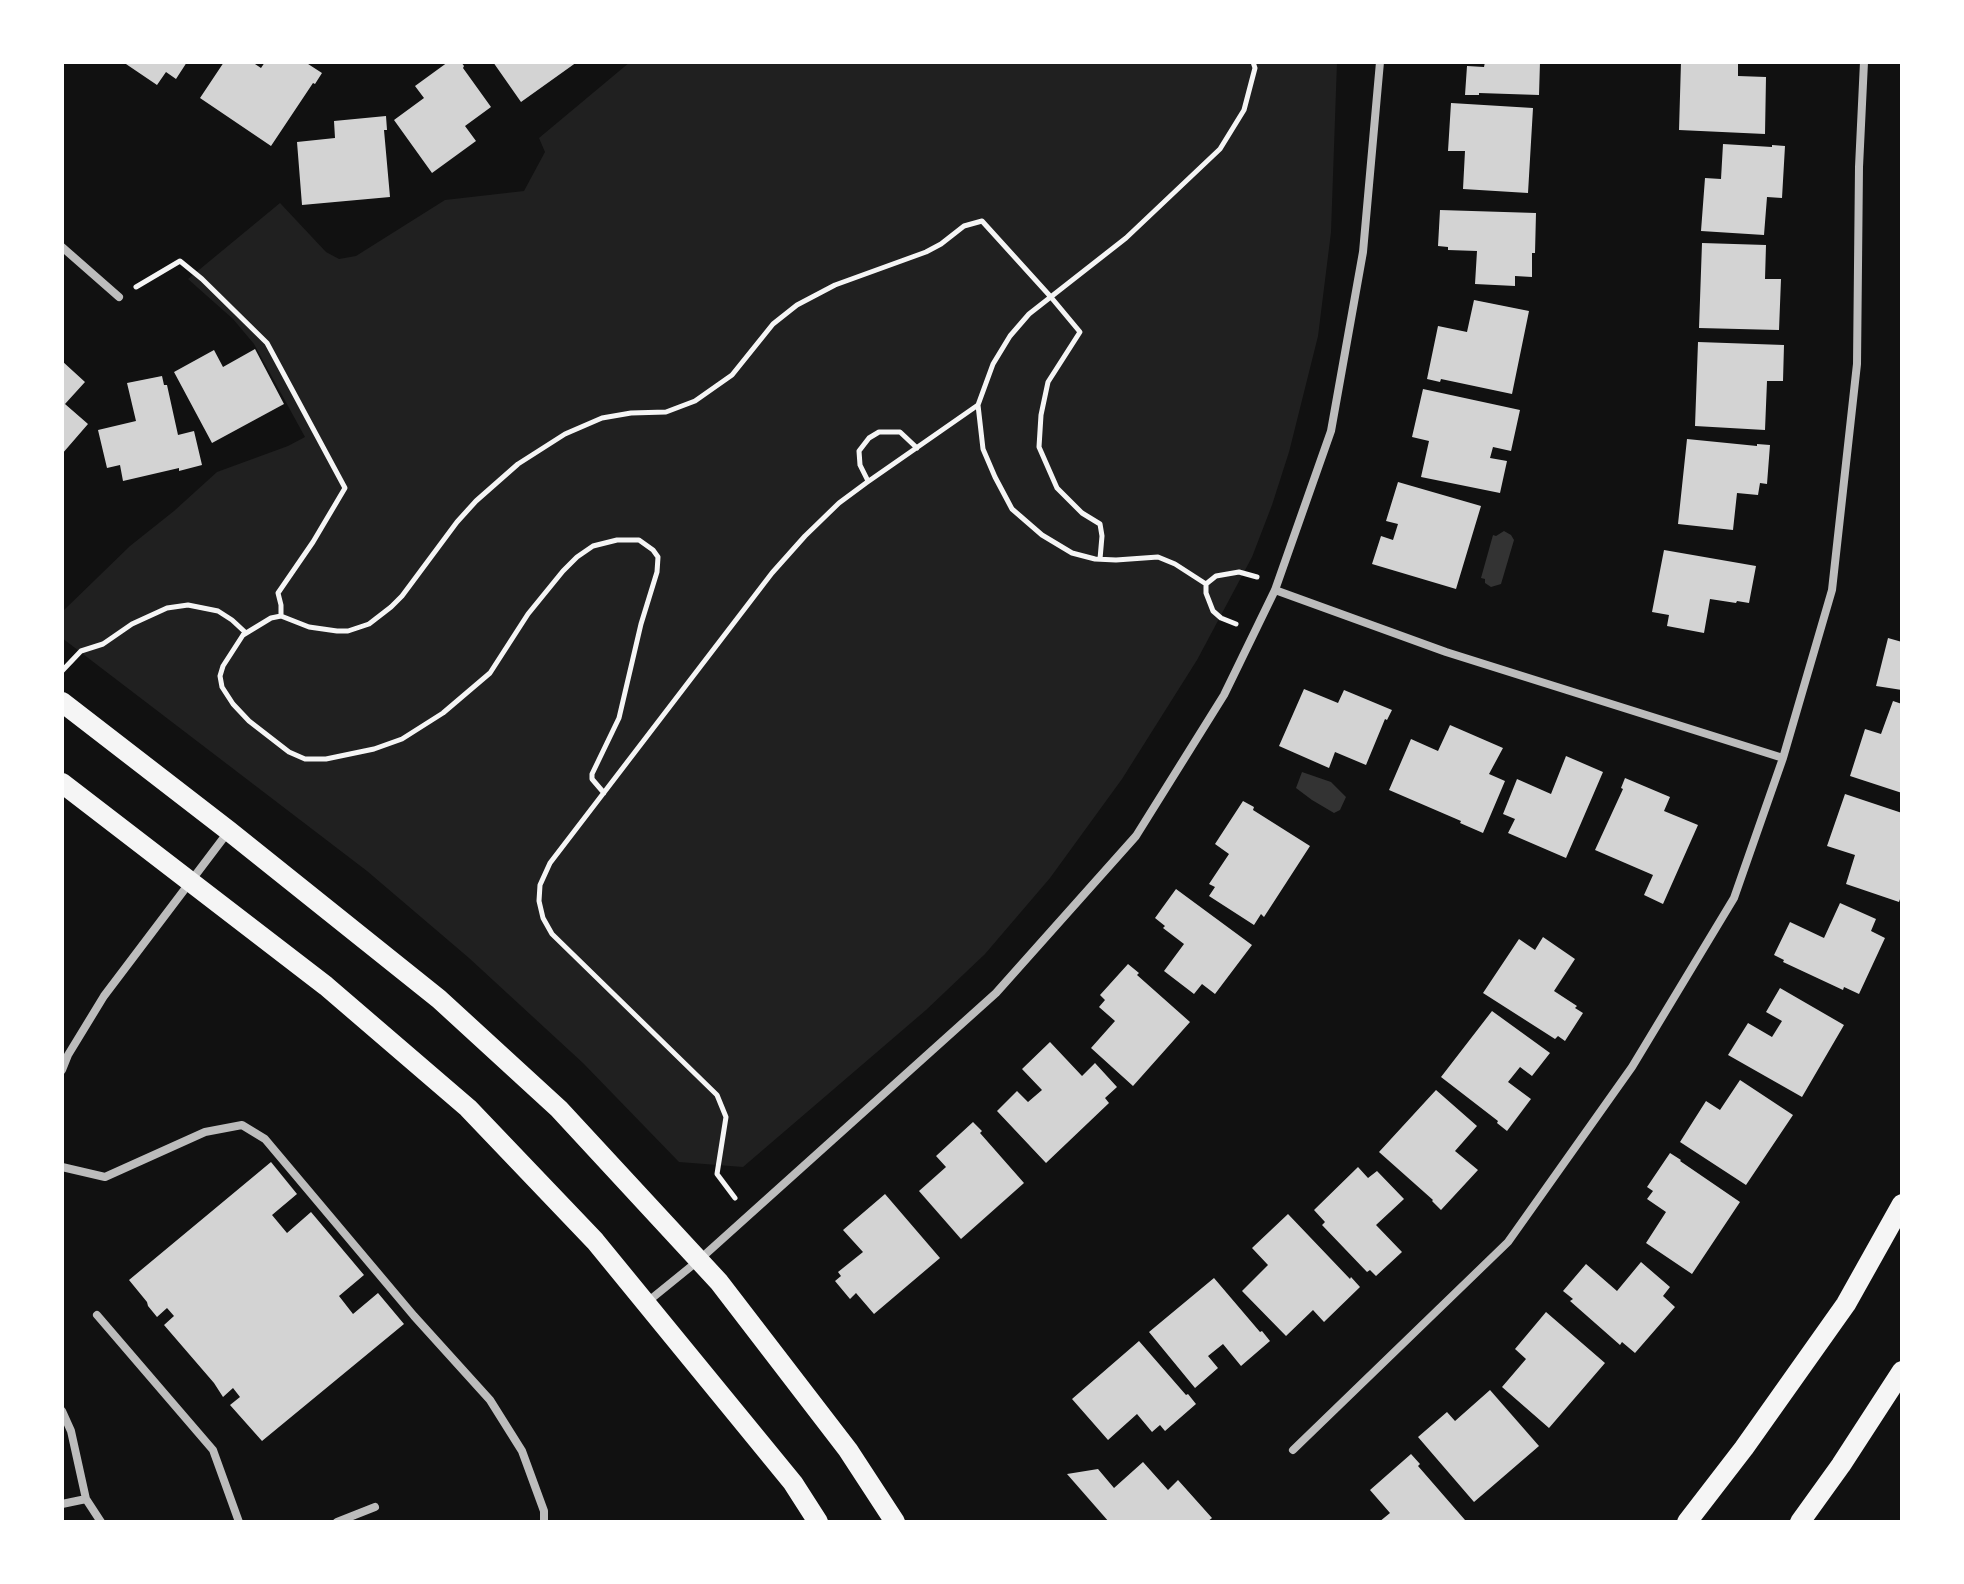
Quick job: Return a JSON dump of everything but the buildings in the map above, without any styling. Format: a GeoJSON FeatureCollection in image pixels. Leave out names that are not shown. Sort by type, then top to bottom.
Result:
{"type":"FeatureCollection","features":[{"type":"Feature","properties":{"kind":"main road"},"geometry":{"type":"LineString","coordinates":[[62,702],[439,999],[548,1099],[719,1282],[848,1450],[895,1522]]}},
{"type":"Feature","properties":{"kind":"main road"},"geometry":{"type":"LineString","coordinates":[[62,783],[326,986],[468,1108],[595,1241],[793,1483],[818,1522]]}},
{"type":"Feature","properties":{"kind":"main road"},"geometry":{"type":"LineString","coordinates":[[1687,1522],[1744,1448],[1846,1304],[1902,1204]]}},
{"type":"Feature","properties":{"kind":"main road"},"geometry":{"type":"LineString","coordinates":[[1800,1522],[1902,1371]]}},
{"type":"Feature","properties":{"kind":"street"},"geometry":{"type":"LineString","coordinates":[[645,1303],[699,1260],[996,993],[1136,836],[1224,695],[1277,586],[1331,431],[1363,252],[1380,62]]}},
{"type":"Feature","properties":{"kind":"street"},"geometry":{"type":"LineString","coordinates":[[1293,1450],[1508,1242],[1632,1067],[1734,898],[1783,758],[1832,590],[1857,364],[1859,167],[1864,62]]}},
{"type":"Feature","properties":{"kind":"street"},"geometry":{"type":"LineString","coordinates":[[62,247],[119,297]]}},
{"type":"Feature","properties":{"kind":"street"},"geometry":{"type":"LineString","coordinates":[[1277,586],[1446,652],[1783,758]]}},
{"type":"Feature","properties":{"kind":"street"},"geometry":{"type":"LineString","coordinates":[[62,1070],[104,996],[229,831]]}},
{"type":"Feature","properties":{"kind":"street"},"geometry":{"type":"LineString","coordinates":[[62,1167],[105,1177],[205,1132],[242,1125],[265,1139],[414,1316],[490,1400],[522,1451],[544,1511],[544,1522]]}},
{"type":"Feature","properties":{"kind":"street"},"geometry":{"type":"LineString","coordinates":[[97,1315],[213,1450],[239,1522]]}},
{"type":"Feature","properties":{"kind":"street"},"geometry":{"type":"LineString","coordinates":[[62,1411],[71,1431],[86,1499],[101,1522]]}},
{"type":"Feature","properties":{"kind":"street"},"geometry":{"type":"LineString","coordinates":[[62,1504],[86,1499]]}},
{"type":"Feature","properties":{"kind":"street"},"geometry":{"type":"LineString","coordinates":[[337,1522],[375,1507]]}},
{"type":"Feature","properties":{"kind":"path"},"geometry":{"type":"LineString","coordinates":[[1206,584],[1158,557],[1100,559],[1072,553],[1042,535],[1012,509],[995,477],[983,449],[978,405],[993,364],[1010,336],[1029,314],[1126,238],[1220,149],[1244,110],[1255,68],[1253,62]]}},
{"type":"Feature","properties":{"kind":"path"},"geometry":{"type":"LineString","coordinates":[[604,793],[592,779],[592,774],[619,718],[657,572],[658,557],[639,540],[617,540],[593,546],[577,557],[528,614],[490,673],[470,692],[402,739],[374,749],[326,759],[305,759],[289,752],[249,721],[233,704],[222,687],[220,676],[235,646],[246,633],[263,622],[281,616],[309,627],[337,631],[369,624],[402,596],[466,512],[518,464],[565,434],[602,418],[666,412],[695,401],[732,375],[773,324],[797,305],[835,285],[926,252],[964,226],[982,221],[1080,332],[1048,382],[1041,415],[1039,447],[1057,488],[1082,513],[1100,524],[1100,559]]}},
{"type":"Feature","properties":{"kind":"path"},"geometry":{"type":"LineString","coordinates":[[119,297],[180,261],[202,279],[267,343],[345,488],[278,593],[281,616]]}},
{"type":"Feature","properties":{"kind":"path"},"geometry":{"type":"LineString","coordinates":[[747,1215],[717,1174],[726,1117],[717,1095],[552,934],[543,918],[539,901],[540,885],[550,863],[772,573],[805,536],[839,503],[868,481],[978,405]]}},
{"type":"Feature","properties":{"kind":"path"},"geometry":{"type":"LineString","coordinates":[[868,481],[860,465],[859,451],[869,438],[879,432],[900,432],[917,448]]}},
{"type":"Feature","properties":{"kind":"path"},"geometry":{"type":"LineString","coordinates":[[1206,584],[1216,576],[1239,572],[1277,586]]}},
{"type":"Feature","properties":{"kind":"path"},"geometry":{"type":"LineString","coordinates":[[1206,584],[1213,611],[1221,618],[1255,632]]}},
{"type":"Feature","properties":{"kind":"path"},"geometry":{"type":"LineString","coordinates":[[62,671],[81,651],[103,644],[132,624],[167,608],[188,605],[218,611],[246,633]]}},
{"type":"Feature","properties":{"kind":"shaded area"},"geometry":{"type":"Polygon","coordinates":[[[630,62],[1337,62],[1331,232],[1318,336],[1289,452],[1272,505],[1252,557],[1197,660],[1122,779],[1050,878],[985,954],[926,1010],[743,1167],[679,1162],[583,1063],[469,958],[367,871],[62,638],[62,612],[130,546],[217,472],[305,437],[254,344],[233,319],[188,279],[280,203],[326,252],[339,259],[356,256],[445,200],[524,191],[545,152],[539,138],[630,62]]]}},
{"type":"Feature","properties":{"kind":"shaded area"},"geometry":{"type":"Polygon","coordinates":[[[1504,531],[1514,540],[1501,584],[1491,587],[1481,578],[1493,535],[1504,531]]]}},
{"type":"Feature","properties":{"kind":"shaded area"},"geometry":{"type":"Polygon","coordinates":[[[1302,772],[1331,782],[1346,797],[1340,810],[1334,813],[1296,788],[1302,772]]]}}]}
